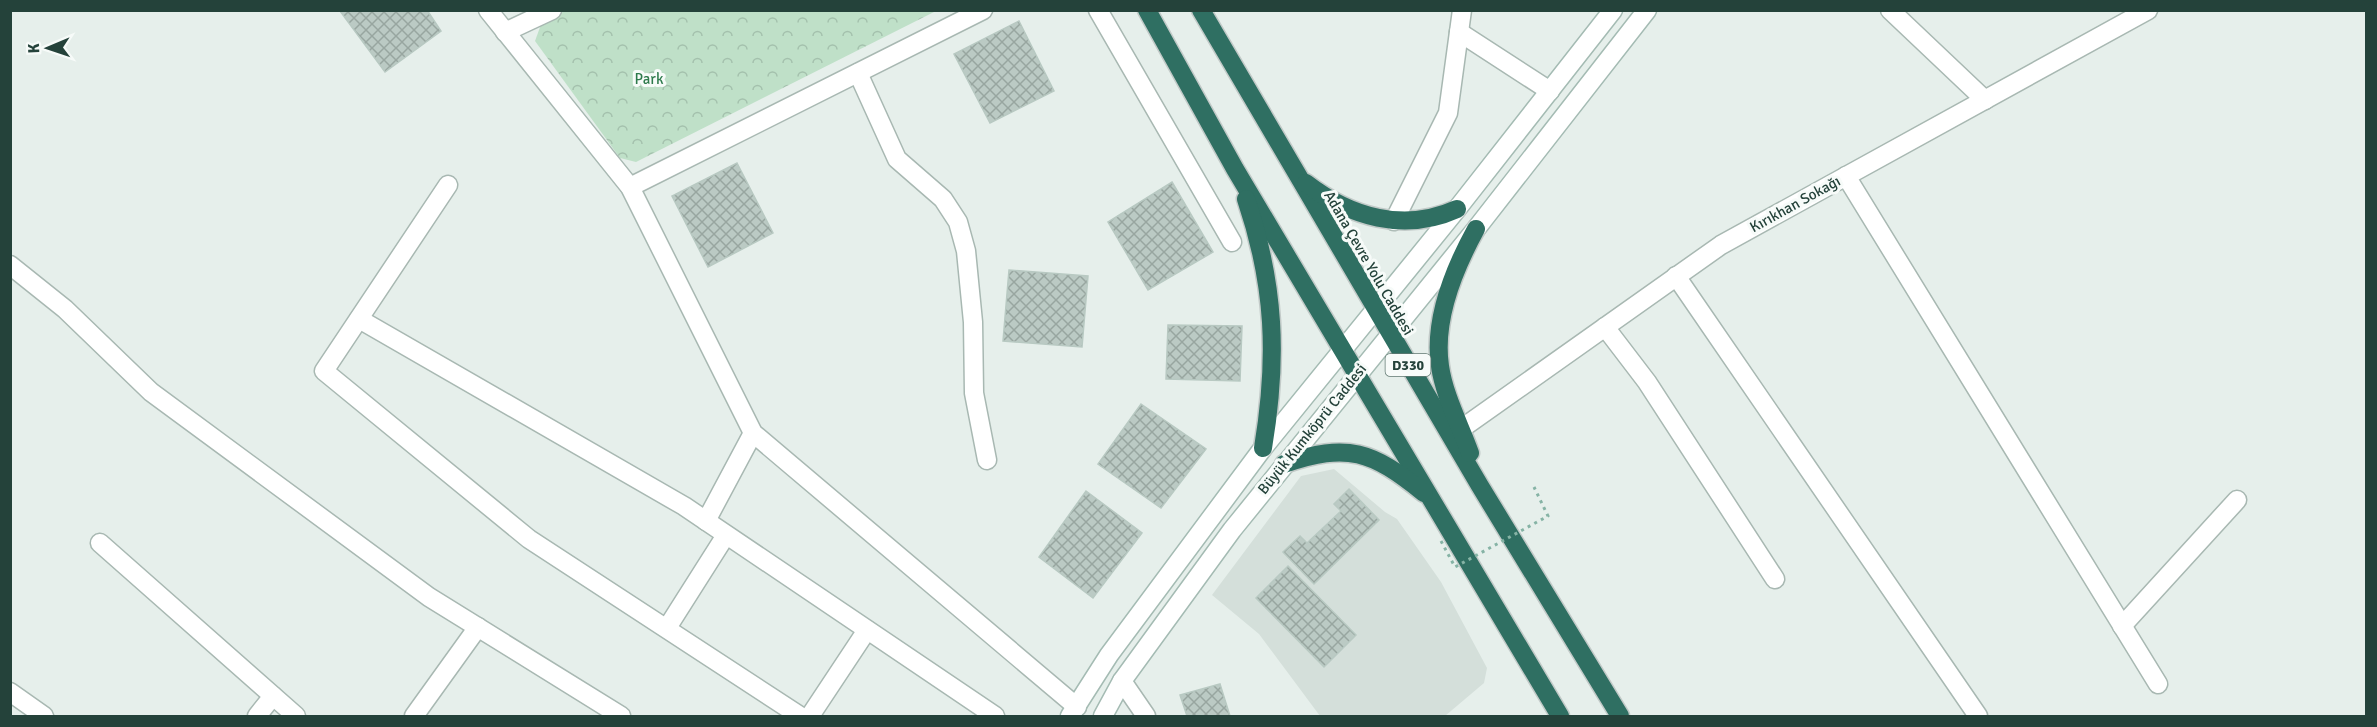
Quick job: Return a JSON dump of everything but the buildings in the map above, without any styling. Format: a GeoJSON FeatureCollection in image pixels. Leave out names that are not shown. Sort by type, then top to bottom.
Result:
{"type":"FeatureCollection","features":[{"type":"Feature","properties":{"kind":"highway","name":"D330"},"geometry":{"type":"LineString","coordinates":[[1147,10],[1235,169],[1560,717]]}},
{"type":"Feature","properties":{"kind":"highway","name":"Adana Çevre Yolu Caddesi"},"geometry":{"type":"LineString","coordinates":[[1201,10],[1480,486],[1620,717]]}},
{"type":"Feature","properties":{"kind":"highway"},"geometry":{"type":"LineString","coordinates":[[1235,169],[1256,233],[1273,326],[1273,381],[1263,448]]}},
{"type":"Feature","properties":{"kind":"highway"},"geometry":{"type":"LineString","coordinates":[[1297,176],[1337,204],[1367,216],[1394,221],[1432,218],[1458,209]]}},
{"type":"Feature","properties":{"kind":"highway"},"geometry":{"type":"LineString","coordinates":[[1476,229],[1454,276],[1439,343],[1440,366],[1480,486]]}},
{"type":"Feature","properties":{"kind":"highway"},"geometry":{"type":"LineString","coordinates":[[1284,464],[1314,454],[1356,453],[1376,459],[1434,502]]}},
{"type":"Feature","properties":{"kind":"street"},"geometry":{"type":"LineString","coordinates":[[488,10],[504,33],[630,187],[753,433],[1074,712]]}},
{"type":"Feature","properties":{"kind":"street"},"geometry":{"type":"LineString","coordinates":[[504,33],[552,10]]}},
{"type":"Feature","properties":{"kind":"street"},"geometry":{"type":"LineString","coordinates":[[630,187],[983,10]]}},
{"type":"Feature","properties":{"kind":"street"},"geometry":{"type":"LineString","coordinates":[[1098,10],[1232,242]]}},
{"type":"Feature","properties":{"kind":"street"},"geometry":{"type":"LineString","coordinates":[[1394,221],[1448,113],[1462,10]]}},
{"type":"Feature","properties":{"kind":"street","name":"Büyük Kumköprü Caddesi"},"geometry":{"type":"LineString","coordinates":[[1074,712],[1109,655],[1263,448],[1458,209],[1613,10]]}},
{"type":"Feature","properties":{"kind":"street","name":"Büyük Kumköprü Caddesi"},"geometry":{"type":"LineString","coordinates":[[1103,717],[1122,681],[1194,579],[1284,464],[1476,229],[1647,10]]}},
{"type":"Feature","properties":{"kind":"street"},"geometry":{"type":"LineString","coordinates":[[1890,10],[1985,100]]}},
{"type":"Feature","properties":{"kind":"street","name":"Kırıkhan Sokağı"},"geometry":{"type":"LineString","coordinates":[[1461,429],[1721,245],[2148,10]]}},
{"type":"Feature","properties":{"kind":"street"},"geometry":{"type":"LineString","coordinates":[[1459,32],[1550,91]]}},
{"type":"Feature","properties":{"kind":"street"},"geometry":{"type":"LineString","coordinates":[[858,73],[897,159],[943,199],[958,222],[966,251],[973,322],[974,393],[987,460]]}},
{"type":"Feature","properties":{"kind":"street"},"geometry":{"type":"LineString","coordinates":[[1846,176],[2158,684]]}},
{"type":"Feature","properties":{"kind":"street"},"geometry":{"type":"LineString","coordinates":[[448,185],[324,371],[529,539],[800,717]]}},
{"type":"Feature","properties":{"kind":"street"},"geometry":{"type":"LineString","coordinates":[[10,265],[65,309],[151,392],[429,597],[621,717]]}},
{"type":"Feature","properties":{"kind":"street"},"geometry":{"type":"LineString","coordinates":[[1676,276],[1978,717]]}},
{"type":"Feature","properties":{"kind":"street"},"geometry":{"type":"LineString","coordinates":[[358,319],[706,521],[995,717]]}},
{"type":"Feature","properties":{"kind":"street"},"geometry":{"type":"LineString","coordinates":[[1605,327],[1647,382],[1775,579]]}},
{"type":"Feature","properties":{"kind":"street"},"geometry":{"type":"LineString","coordinates":[[706,521],[753,433]]}},
{"type":"Feature","properties":{"kind":"street"},"geometry":{"type":"LineString","coordinates":[[2122,626],[2237,500]]}},
{"type":"Feature","properties":{"kind":"street"},"geometry":{"type":"LineString","coordinates":[[667,628],[726,535]]}},
{"type":"Feature","properties":{"kind":"street"},"geometry":{"type":"LineString","coordinates":[[100,543],[296,717]]}},
{"type":"Feature","properties":{"kind":"street"},"geometry":{"type":"LineString","coordinates":[[414,717],[478,627]]}},
{"type":"Feature","properties":{"kind":"street"},"geometry":{"type":"LineString","coordinates":[[810,717],[867,630]]}},
{"type":"Feature","properties":{"kind":"street"},"geometry":{"type":"LineString","coordinates":[[1122,681],[1146,717]]}},
{"type":"Feature","properties":{"kind":"street"},"geometry":{"type":"LineString","coordinates":[[10,692],[44,717]]}},
{"type":"Feature","properties":{"kind":"street"},"geometry":{"type":"LineString","coordinates":[[257,717],[273,696]]}},
{"type":"Feature","properties":{"kind":"path"},"geometry":{"type":"LineString","coordinates":[[1442,541],[1455,567],[1548,516],[1534,487]]}},
{"type":"Feature","properties":{"kind":"shaded area"},"geometry":{"type":"Polygon","coordinates":[[[1334,469],[1385,512],[1397,519],[1441,582],[1487,668],[1484,683],[1445,716],[1320,716],[1259,634],[1212,595],[1301,476],[1334,469]]]}},
{"type":"Feature","properties":{"kind":"green space","name":"Park"},"geometry":{"type":"Polygon","coordinates":[[[566,11],[936,11],[636,162],[620,158],[535,41],[543,19],[566,11]]]}}]}
